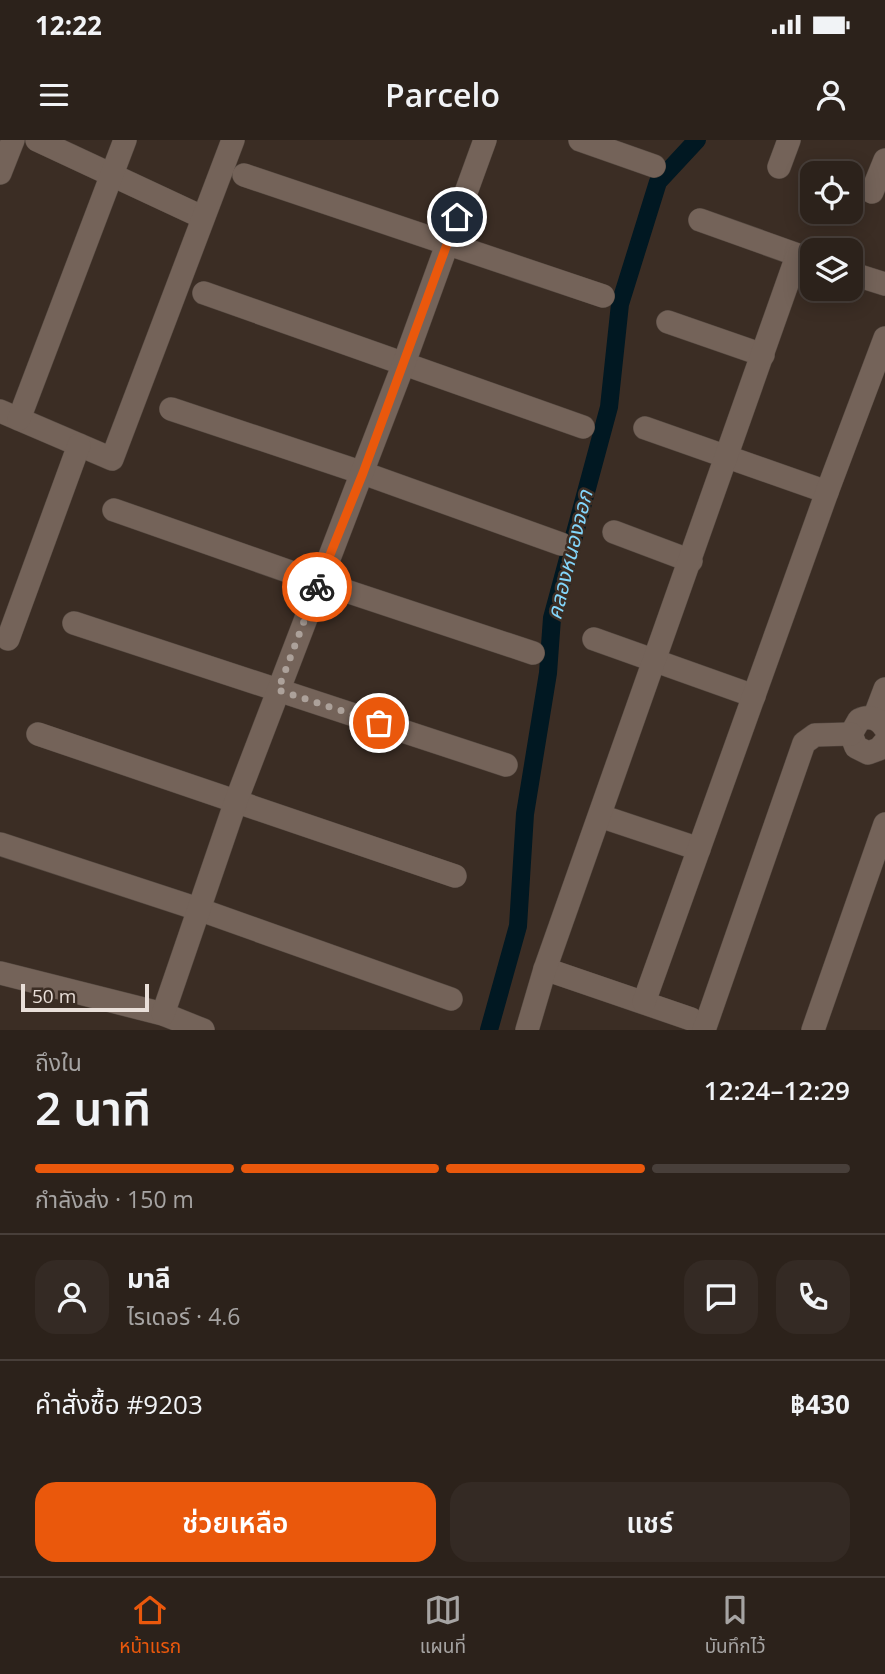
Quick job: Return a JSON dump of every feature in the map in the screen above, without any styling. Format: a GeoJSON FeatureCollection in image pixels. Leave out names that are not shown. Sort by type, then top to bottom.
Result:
{"type":"FeatureCollection","features":[{"type":"Feature","properties":{"kind":"street"},"geometry":{"type":"LineString","coordinates":[[0,173],[13,140]]}},
{"type":"Feature","properties":{"kind":"street"},"geometry":{"type":"LineString","coordinates":[[37,140],[202,217]]}},
{"type":"Feature","properties":{"kind":"street"},"geometry":{"type":"LineString","coordinates":[[125,140],[10,415],[112,459],[233,140]]}},
{"type":"Feature","properties":{"kind":"street"},"geometry":{"type":"LineString","coordinates":[[163,1014],[236,801],[363,473],[485,140]]}},
{"type":"Feature","properties":{"kind":"street"},"geometry":{"type":"LineString","coordinates":[[580,140],[654,166]]}},
{"type":"Feature","properties":{"kind":"street"},"geometry":{"type":"LineString","coordinates":[[779,167],[789,140]]}},
{"type":"Feature","properties":{"kind":"street"},"geometry":{"type":"LineString","coordinates":[[872,192],[885,160]]}},
{"type":"Feature","properties":{"kind":"street"},"geometry":{"type":"LineString","coordinates":[[244,175],[603,296]]}},
{"type":"Feature","properties":{"kind":"street"},"geometry":{"type":"LineString","coordinates":[[700,220],[800,256]]}},
{"type":"Feature","properties":{"kind":"street"},"geometry":{"type":"LineString","coordinates":[[527,1030],[545,969],[763,355],[800,270]]}},
{"type":"Feature","properties":{"kind":"street"},"geometry":{"type":"LineString","coordinates":[[863,277],[885,284]]}},
{"type":"Feature","properties":{"kind":"street"},"geometry":{"type":"LineString","coordinates":[[204,293],[583,427]]}},
{"type":"Feature","properties":{"kind":"street"},"geometry":{"type":"LineString","coordinates":[[668,322],[763,355]]}},
{"type":"Feature","properties":{"kind":"street"},"geometry":{"type":"LineString","coordinates":[[644,1002],[885,338]]}},
{"type":"Feature","properties":{"kind":"street"},"geometry":{"type":"LineString","coordinates":[[171,409],[363,473],[561,544]]}},
{"type":"Feature","properties":{"kind":"street"},"geometry":{"type":"LineString","coordinates":[[645,428],[827,492]]}},
{"type":"Feature","properties":{"kind":"street"},"geometry":{"type":"LineString","coordinates":[[8,639],[79,445]]}},
{"type":"Feature","properties":{"kind":"street"},"geometry":{"type":"LineString","coordinates":[[114,510],[533,653]]}},
{"type":"Feature","properties":{"kind":"street"},"geometry":{"type":"LineString","coordinates":[[614,532],[691,561]]}},
{"type":"Feature","properties":{"kind":"street"},"geometry":{"type":"LineString","coordinates":[[75,622],[506,765]]}},
{"type":"Feature","properties":{"kind":"street"},"geometry":{"type":"LineString","coordinates":[[594,639],[754,696]]}},
{"type":"Feature","properties":{"kind":"street"},"geometry":{"type":"LineString","coordinates":[[851,734],[859,720],[879,723],[885,689]]}},
{"type":"Feature","properties":{"kind":"street"},"geometry":{"type":"LineString","coordinates":[[38,734],[455,876]]}},
{"type":"Feature","properties":{"kind":"street"},"geometry":{"type":"LineString","coordinates":[[545,969],[707,1026],[804,743],[815,736],[851,734]]}},
{"type":"Feature","properties":{"kind":"street"},"geometry":{"type":"LineString","coordinates":[[851,734],[856,747],[867,753],[881,750]]}},
{"type":"Feature","properties":{"kind":"street"},"geometry":{"type":"LineString","coordinates":[[600,816],[699,849]]}},
{"type":"Feature","properties":{"kind":"street"},"geometry":{"type":"LineString","coordinates":[[813,1030],[885,824]]}},
{"type":"Feature","properties":{"kind":"street"},"geometry":{"type":"LineString","coordinates":[[0,844],[198,909],[451,999]]}},
{"type":"Feature","properties":{"kind":"street"},"geometry":{"type":"LineString","coordinates":[[0,973],[163,1014],[203,1030]]}},
{"type":"Feature","properties":{"kind":"waterway","name":"คลองหนองจอก"},"geometry":{"type":"LineString","coordinates":[[489,1030],[518,926],[525,814],[548,673],[552,618],[609,407],[620,304],[658,182],[697,140]]}},
{"type":"Feature","properties":{"kind":"way so far"},"geometry":{"type":"LineString","coordinates":[[317,587],[278,690],[379,723]]}},
{"type":"Feature","properties":{"kind":"route"},"geometry":{"type":"LineString","coordinates":[[317,587],[363,473],[457,217]]}}]}
